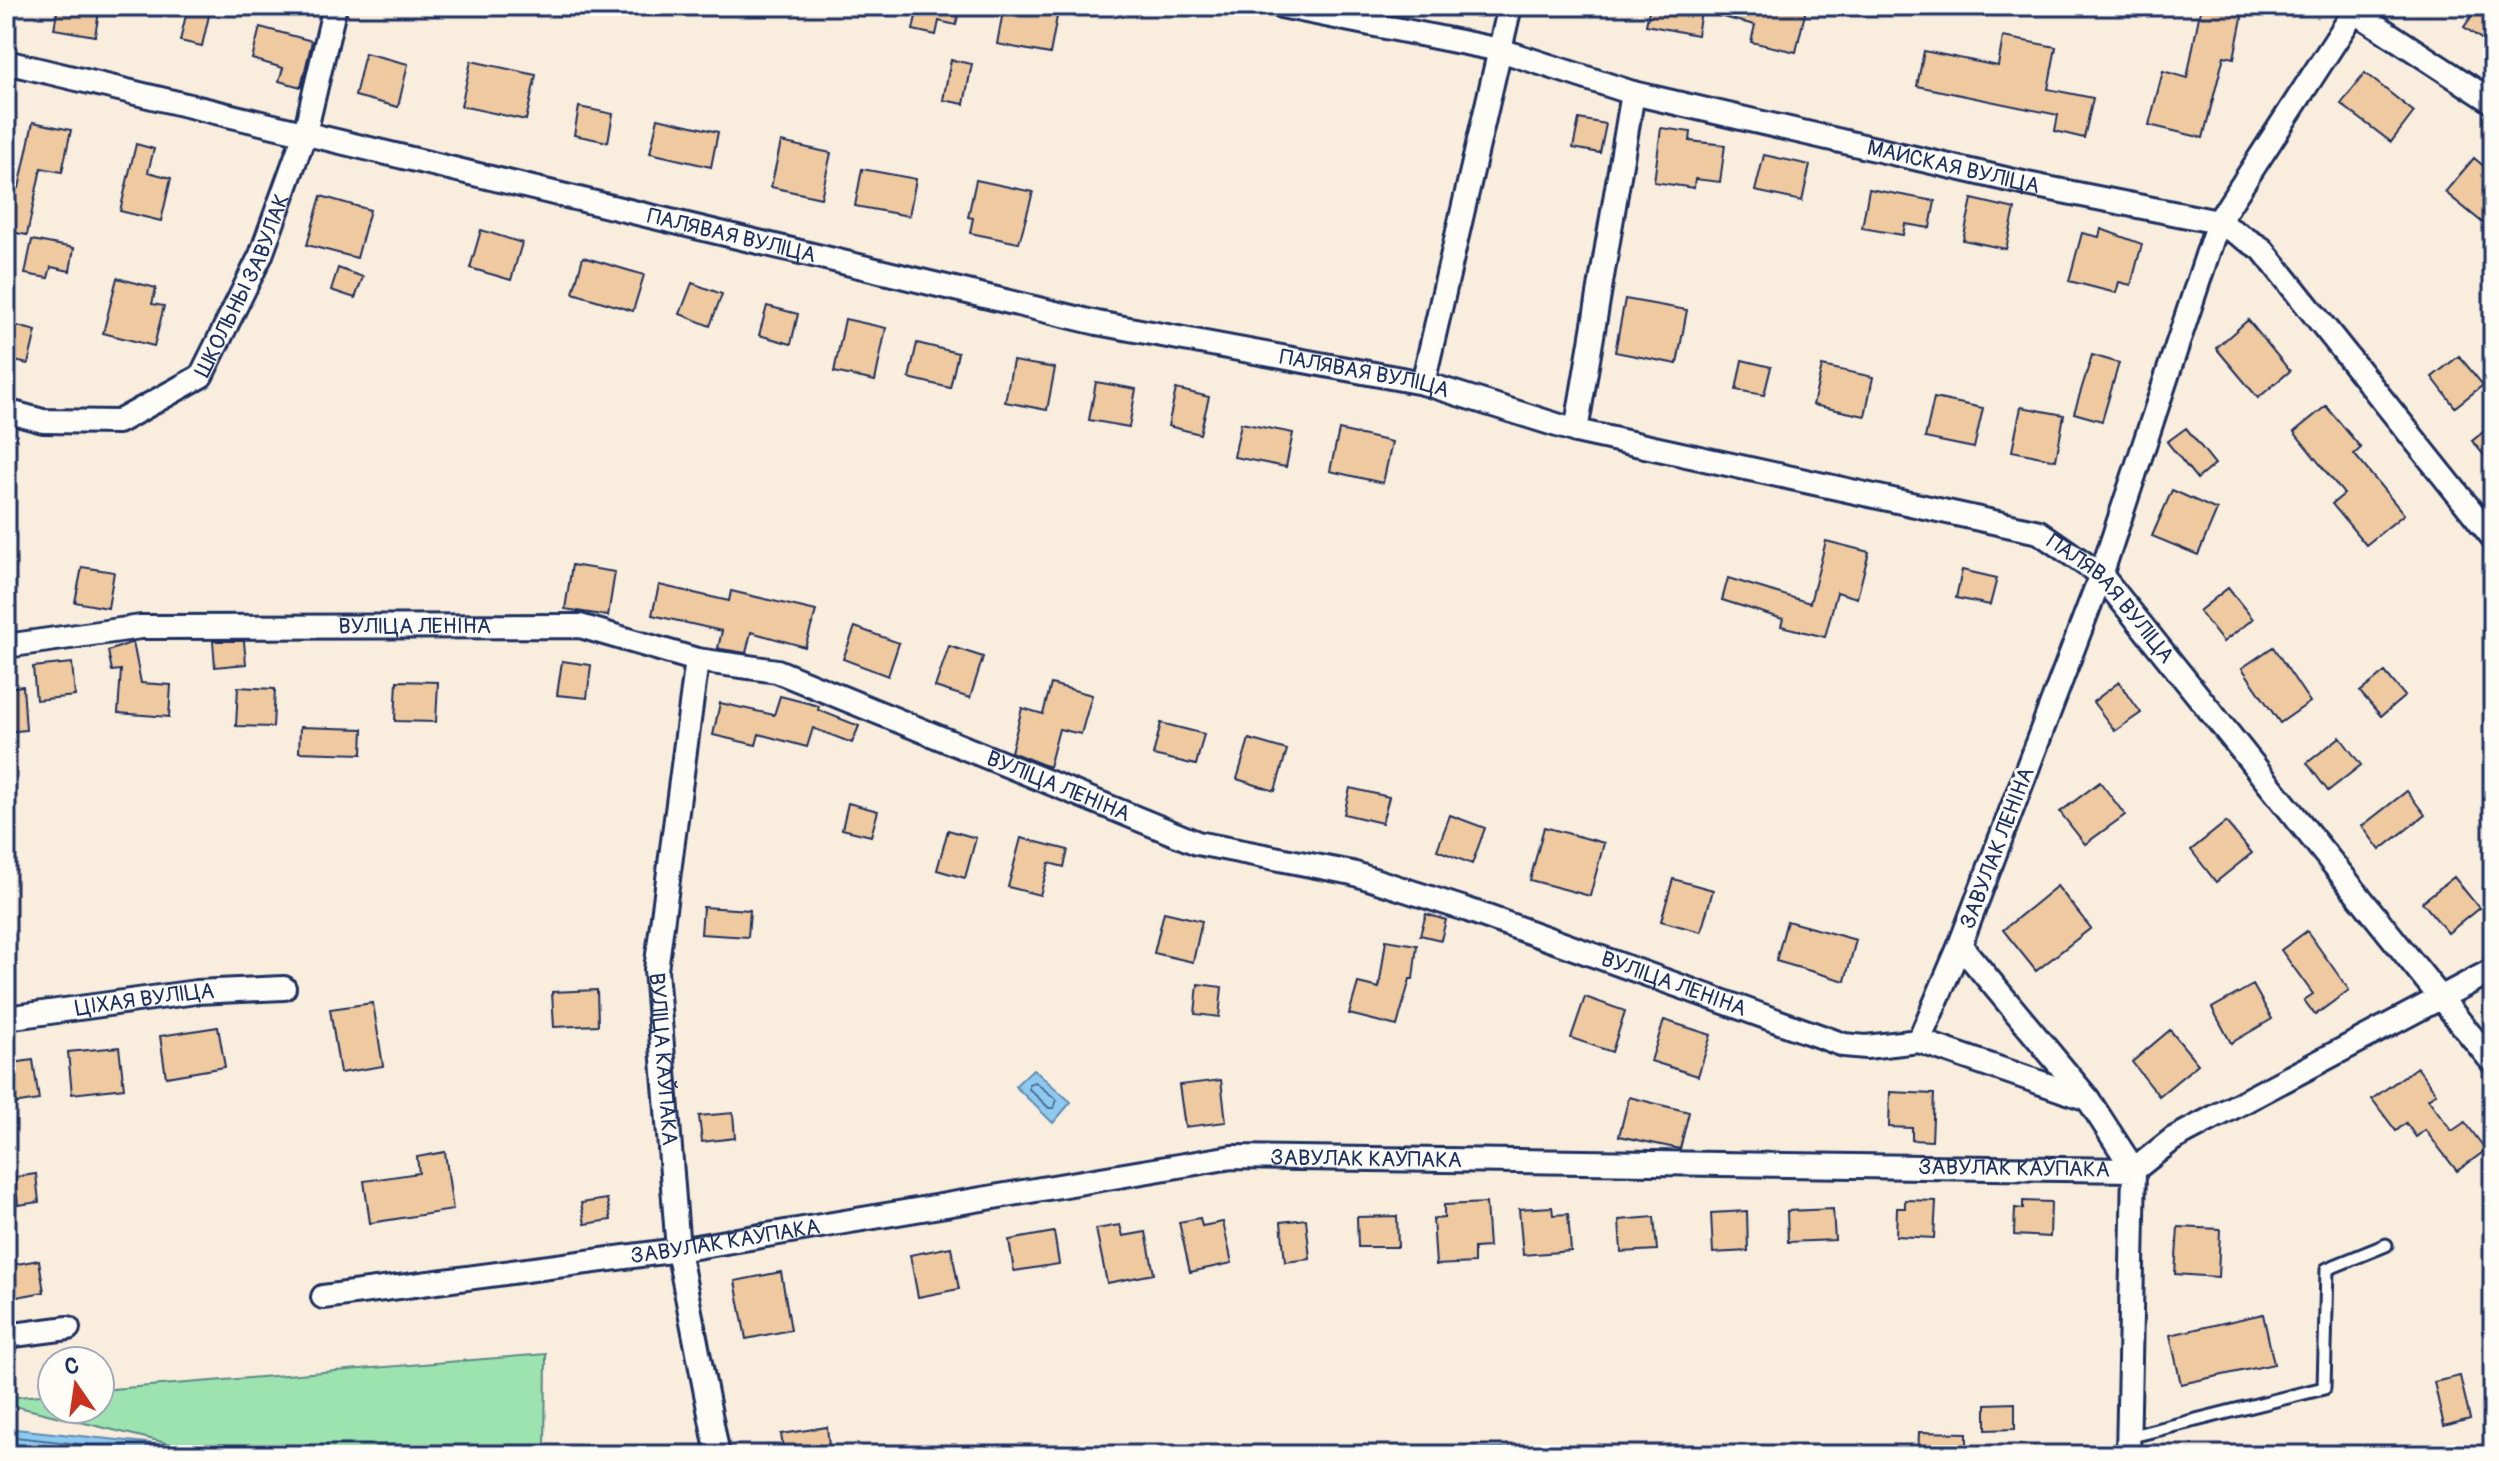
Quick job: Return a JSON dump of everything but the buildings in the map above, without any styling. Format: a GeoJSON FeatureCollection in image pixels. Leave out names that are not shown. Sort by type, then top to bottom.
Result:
{"type":"FeatureCollection","features":[{"type":"Feature","properties":{"kind":"street","name":"ШКОЛЬНЫ ЗАВУЛАК"},"geometry":{"type":"LineString","coordinates":[[6,411],[43,421],[118,422],[201,376],[261,255],[305,133],[335,6]]}},
{"type":"Feature","properties":{"kind":"street","name":"МАЙСКАЯ ВУЛІЦА"},"geometry":{"type":"LineString","coordinates":[[1281,6],[1500,50],[1633,93],[2027,184],[2218,222],[2262,249],[2493,538]]}},
{"type":"Feature","properties":{"kind":"street"},"geometry":{"type":"LineString","coordinates":[[1423,383],[1510,6]]}},
{"type":"Feature","properties":{"kind":"street"},"geometry":{"type":"LineString","coordinates":[[2356,8],[2493,102]]}},
{"type":"Feature","properties":{"kind":"street","name":"ЗАВУЛАК ЛЕНІНА"},"geometry":{"type":"LineString","coordinates":[[2134,1170],[2088,1099],[1960,945],[2101,575],[2218,222],[2356,8]]}},
{"type":"Feature","properties":{"kind":"street","name":"ПАЛЯВАЯ ВУЛІЦА"},"geometry":{"type":"LineString","coordinates":[[6,62],[1097,323],[1423,383],[1576,431],[2039,532],[2101,575],[2493,1063]]}},
{"type":"Feature","properties":{"kind":"street"},"geometry":{"type":"LineString","coordinates":[[1576,431],[1633,93]]}},
{"type":"Feature","properties":{"kind":"street","name":"ВУЛІЦА ЛЕНІНА"},"geometry":{"type":"LineString","coordinates":[[6,646],[141,627],[580,626],[697,660],[777,671],[1197,843],[1352,873],[1468,910],[1844,1045],[1866,1047],[1919,1041],[2088,1099]]}},
{"type":"Feature","properties":{"kind":"street","name":"ВУЛІЦА КАЎПАКА"},"geometry":{"type":"LineString","coordinates":[[697,660],[656,970],[678,1250],[718,1455]]}},
{"type":"Feature","properties":{"kind":"street"},"geometry":{"type":"LineString","coordinates":[[1919,1041],[1960,945]]}},
{"type":"Feature","properties":{"kind":"street"},"geometry":{"type":"LineString","coordinates":[[2134,1170],[2173,1139],[2493,970]]}},
{"type":"Feature","properties":{"kind":"street","name":"ЦІХАЯ ВУЛІЦА"},"geometry":{"type":"LineString","coordinates":[[6,1018],[196,992],[284,988]]}},
{"type":"Feature","properties":{"kind":"street","name":"ЗАВУЛАК КАЎПАКА"},"geometry":{"type":"LineString","coordinates":[[323,1297],[678,1250],[1232,1157],[2134,1170],[2128,1446]]}},
{"type":"Feature","properties":{"kind":"street"},"geometry":{"type":"LineString","coordinates":[[6,1336],[68,1328]]}},
{"type":"Feature","properties":{"kind":"lane"},"geometry":{"type":"LineString","coordinates":[[2128,1446],[2324,1388],[2327,1269],[2386,1245]]}},
{"type":"Feature","properties":{"kind":"green space"},"geometry":{"type":"Polygon","coordinates":[[[546,1354],[545,1455],[189,1455],[183,1447],[92,1425],[116,1425],[116,1389],[546,1354]]]}},
{"type":"Feature","properties":{"kind":"green space"},"geometry":{"type":"Polygon","coordinates":[[[36,1395],[36,1411],[6,1404],[6,1398],[36,1395]]]}},
{"type":"Feature","properties":{"kind":"water"},"geometry":{"type":"Polygon","coordinates":[[[1033,1069],[1071,1102],[1053,1123],[1015,1086],[1033,1069]]]}},
{"type":"Feature","properties":{"kind":"water"},"geometry":{"type":"Polygon","coordinates":[[[6,1428],[183,1447],[189,1455],[6,1455],[6,1428]]]}},
{"type":"Feature","properties":{"kind":"water"},"geometry":{"type":"Polygon","coordinates":[[[1445,1448],[1570,1448],[1570,1455],[1446,1455],[1445,1448]]]}}]}
